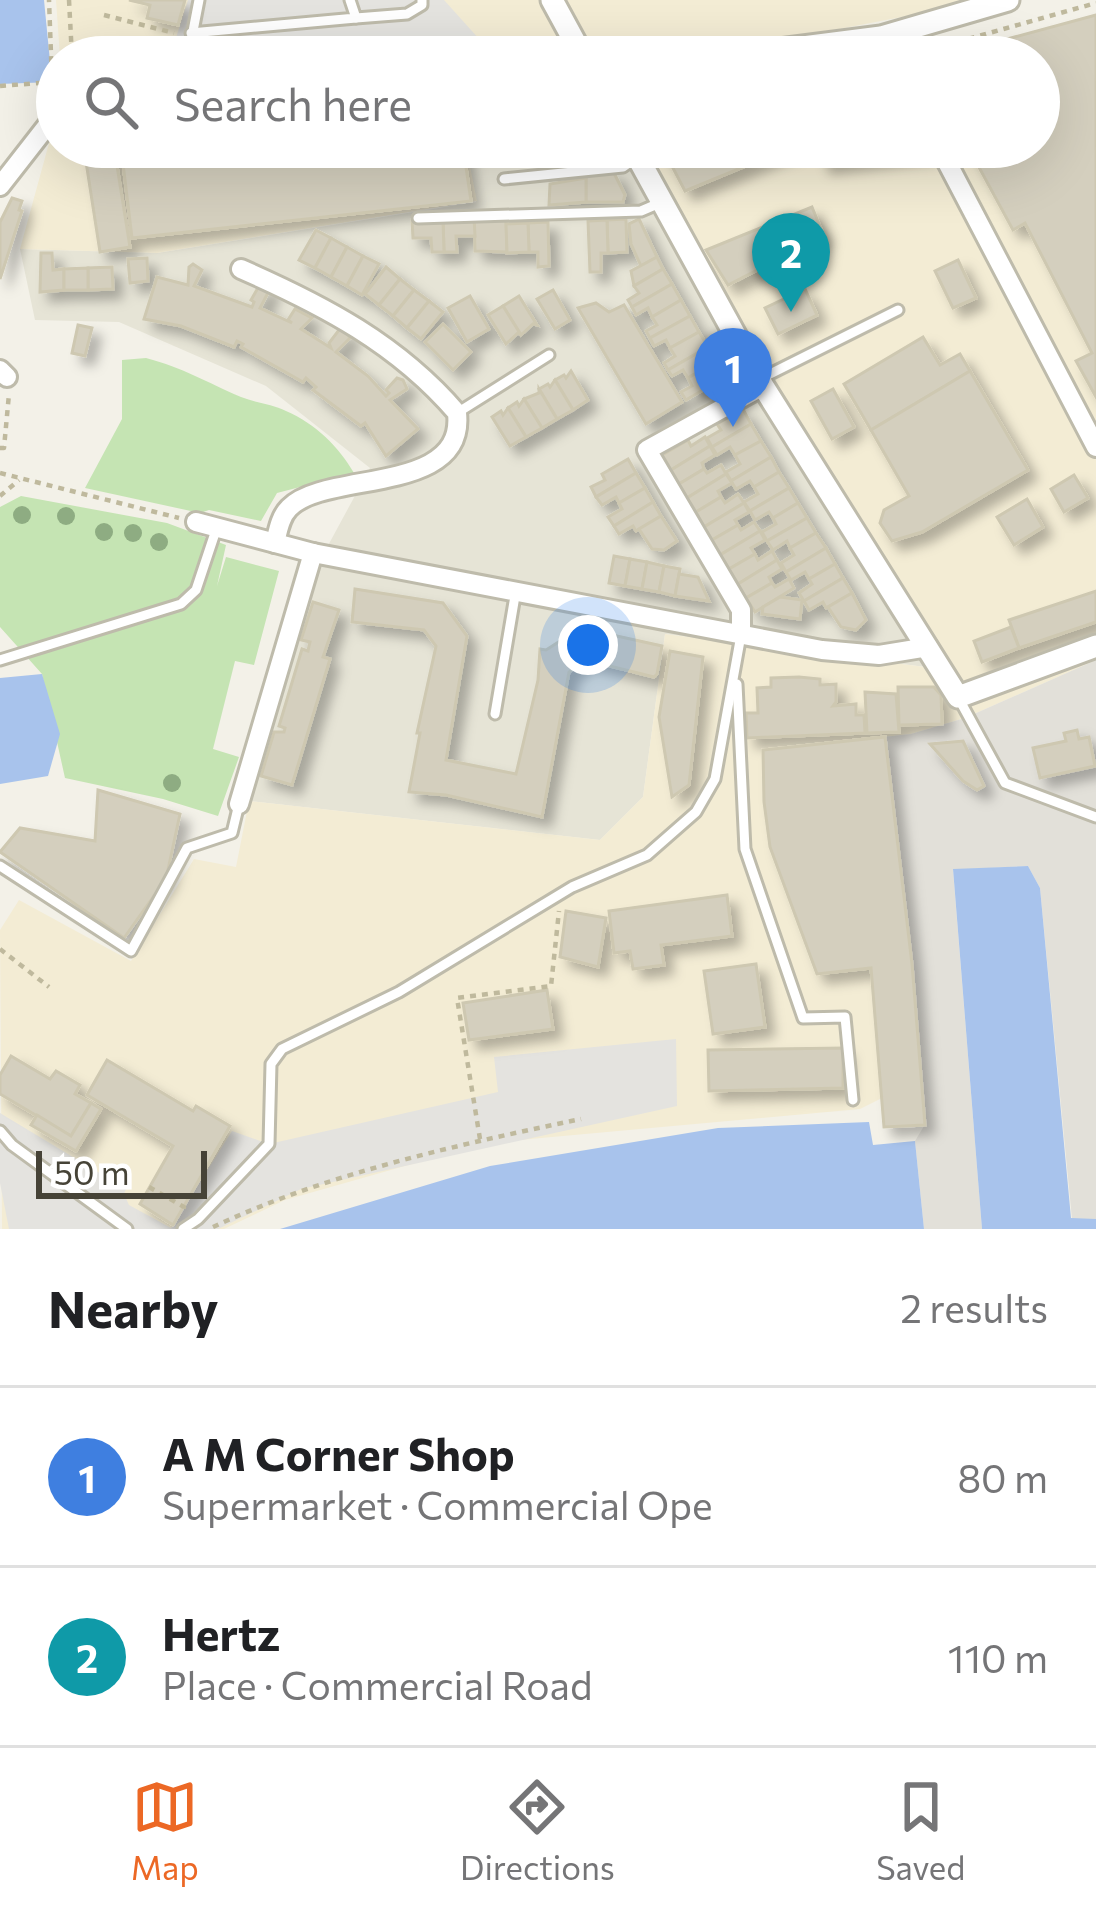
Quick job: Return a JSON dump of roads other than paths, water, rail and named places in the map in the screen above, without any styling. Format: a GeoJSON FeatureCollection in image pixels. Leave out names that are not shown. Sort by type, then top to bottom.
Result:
{"type":"FeatureCollection","features":[{"type":"Feature","properties":{"kind":"street"},"geometry":{"type":"LineString","coordinates":[[552,0],[572,36]]}},
{"type":"Feature","properties":{"kind":"street"},"geometry":{"type":"LineString","coordinates":[[915,36],[1008,0]]}},
{"type":"Feature","properties":{"kind":"street"},"geometry":{"type":"LineString","coordinates":[[0,186],[36,140]]}},
{"type":"Feature","properties":{"kind":"street"},"geometry":{"type":"LineString","coordinates":[[643,168],[762,382],[958,697],[1096,646]]}},
{"type":"Feature","properties":{"kind":"street"},"geometry":{"type":"LineString","coordinates":[[950,168],[1096,447]]}},
{"type":"Feature","properties":{"kind":"street"},"geometry":{"type":"LineString","coordinates":[[241,269],[321,304],[389,347],[457,413],[458,427],[449,446],[431,461],[411,474],[360,482],[296,502],[280,521],[274,542]]}},
{"type":"Feature","properties":{"kind":"street"},"geometry":{"type":"LineString","coordinates":[[741,632],[741,610],[647,450],[762,382]]}},
{"type":"Feature","properties":{"kind":"street"},"geometry":{"type":"LineString","coordinates":[[196,522],[313,553],[822,650],[879,655],[928,647]]}},
{"type":"Feature","properties":{"kind":"street"},"geometry":{"type":"LineString","coordinates":[[239,805],[313,553]]}},
{"type":"Feature","properties":{"kind":"lane"},"geometry":{"type":"LineString","coordinates":[[191,36],[199,0]]}},
{"type":"Feature","properties":{"kind":"lane"},"geometry":{"type":"LineString","coordinates":[[350,0],[356,18]]}},
{"type":"Feature","properties":{"kind":"lane"},"geometry":{"type":"LineString","coordinates":[[191,33],[407,14],[416,11],[422,0]]}},
{"type":"Feature","properties":{"kind":"lane"},"geometry":{"type":"LineString","coordinates":[[504,179],[613,168]]}},
{"type":"Feature","properties":{"kind":"lane"},"geometry":{"type":"LineString","coordinates":[[418,218],[641,211],[662,202]]}},
{"type":"Feature","properties":{"kind":"lane"},"geometry":{"type":"LineString","coordinates":[[762,382],[898,310]]}},
{"type":"Feature","properties":{"kind":"lane"},"geometry":{"type":"LineString","coordinates":[[457,413],[549,356]]}},
{"type":"Feature","properties":{"kind":"lane"},"geometry":{"type":"LineString","coordinates":[[0,660],[181,604],[196,590],[217,527]]}},
{"type":"Feature","properties":{"kind":"lane"},"geometry":{"type":"LineString","coordinates":[[495,714],[516,590]]}},
{"type":"Feature","properties":{"kind":"lane"},"geometry":{"type":"LineString","coordinates":[[182,1229],[198,1219],[269,1144],[271,1064],[282,1049],[399,992],[585,881],[647,855],[696,812],[715,779],[741,632]]}},
{"type":"Feature","properties":{"kind":"lane"},"geometry":{"type":"LineString","coordinates":[[736,667],[746,849],[803,1018],[845,1017],[853,1100]]}},
{"type":"Feature","properties":{"kind":"lane"},"geometry":{"type":"LineString","coordinates":[[958,697],[1006,783],[1096,817]]}},
{"type":"Feature","properties":{"kind":"lane"},"geometry":{"type":"LineString","coordinates":[[0,866],[131,950],[188,848],[232,833],[239,805]]}},
{"type":"Feature","properties":{"kind":"lane"},"geometry":{"type":"LineString","coordinates":[[0,1131],[12,1145],[127,1229]]}},
{"type":"Feature","properties":{"kind":"water"},"geometry":{"type":"Polygon","coordinates":[[[0,0],[44,0],[48,36],[36,36],[36,83],[0,84],[0,0]]]}},
{"type":"Feature","properties":{"kind":"water"},"geometry":{"type":"Polygon","coordinates":[[[42,674],[60,734],[48,776],[0,784],[0,678],[42,674]]]}},
{"type":"Feature","properties":{"kind":"water"},"geometry":{"type":"Polygon","coordinates":[[[1028,866],[1040,888],[1071,1218],[1096,1219],[1096,1229],[982,1229],[953,869],[1028,866]]]}},
{"type":"Feature","properties":{"kind":"water"},"geometry":{"type":"Polygon","coordinates":[[[869,1122],[873,1145],[915,1141],[924,1229],[280,1229],[490,1166],[718,1128],[869,1122]]]}},
{"type":"Feature","properties":{"kind":"place","name":"Hertz"},"geometry":{"type":"Point","coordinates":[791,312]}},
{"type":"Feature","properties":{"kind":"place","name":"A M Corner Shop"},"geometry":{"type":"Point","coordinates":[733,427]}}]}
